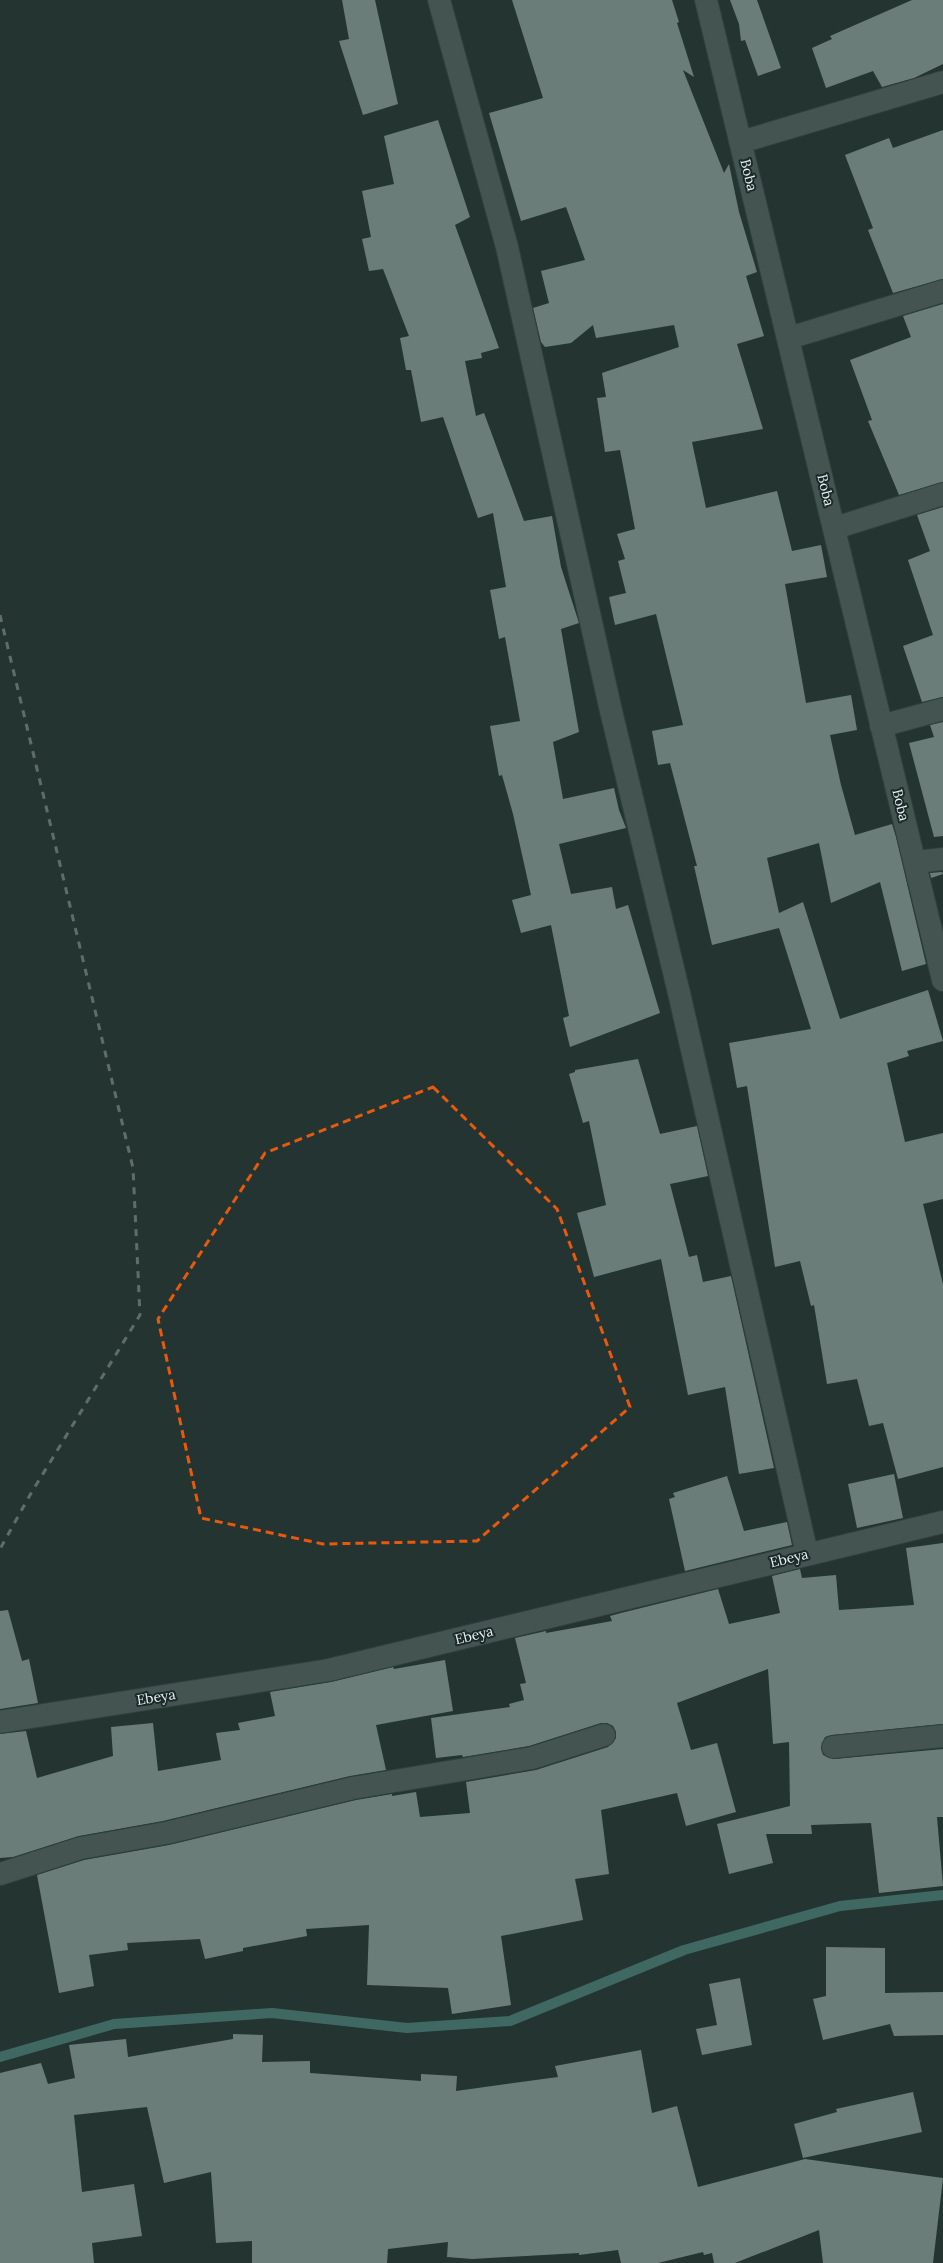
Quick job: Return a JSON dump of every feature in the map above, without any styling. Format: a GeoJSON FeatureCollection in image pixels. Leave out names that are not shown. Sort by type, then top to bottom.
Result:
{"type":"FeatureCollection","features":[{"type":"Feature","properties":{"kind":"street"},"geometry":{"type":"LineString","coordinates":[[439,0],[507,247],[611,711],[679,994],[807,1554]]}},
{"type":"Feature","properties":{"kind":"street","name":"Boba"},"geometry":{"type":"LineString","coordinates":[[706,0],[835,528],[881,726],[916,862],[943,980]]}},
{"type":"Feature","properties":{"kind":"street"},"geometry":{"type":"LineString","coordinates":[[741,142],[943,82]]}},
{"type":"Feature","properties":{"kind":"street"},"geometry":{"type":"LineString","coordinates":[[789,338],[943,291]]}},
{"type":"Feature","properties":{"kind":"street"},"geometry":{"type":"LineString","coordinates":[[835,528],[943,494]]}},
{"type":"Feature","properties":{"kind":"street"},"geometry":{"type":"LineString","coordinates":[[881,726],[943,709]]}},
{"type":"Feature","properties":{"kind":"street"},"geometry":{"type":"LineString","coordinates":[[916,862],[943,859]]}},
{"type":"Feature","properties":{"kind":"street","name":"Ebeya"},"geometry":{"type":"LineString","coordinates":[[0,1722],[329,1670],[943,1522]]}},
{"type":"Feature","properties":{"kind":"street"},"geometry":{"type":"LineString","coordinates":[[0,1874],[87,1846],[166,1833],[353,1788],[532,1758],[604,1735]]}},
{"type":"Feature","properties":{"kind":"street"},"geometry":{"type":"LineString","coordinates":[[833,1747],[943,1736]]}},
{"type":"Feature","properties":{"kind":"highlighted area"},"geometry":{"type":"Polygon","coordinates":[[[433,1087],[557,1209],[630,1407],[477,1541],[323,1544],[201,1518],[158,1319],[265,1153],[433,1087]]]}},
{"type":"Feature","properties":{"kind":"building"},"geometry":{"type":"Polygon","coordinates":[[[342,0],[375,0],[398,104],[363,115],[339,41],[349,39],[342,0]]]}},
{"type":"Feature","properties":{"kind":"building"},"geometry":{"type":"Polygon","coordinates":[[[512,0],[672,0],[679,22],[677,23],[694,77],[683,70],[724,173],[729,164],[739,212],[757,272],[746,276],[764,336],[737,344],[763,429],[692,442],[706,508],[777,491],[792,551],[821,545],[827,577],[785,584],[806,703],[851,695],[857,730],[830,735],[841,785],[855,835],[892,824],[896,837],[926,964],[902,971],[880,882],[831,903],[819,843],[767,858],[779,913],[803,902],[840,1019],[928,990],[943,1041],[907,1051],[909,1056],[887,1063],[905,1142],[943,1133],[943,1199],[923,1204],[943,1284],[943,1467],[898,1479],[883,1423],[869,1426],[857,1379],[827,1384],[814,1305],[811,1306],[800,1261],[775,1267],[747,1086],[737,1088],[729,1043],[811,1029],[779,928],[712,945],[694,866],[697,866],[670,763],[658,765],[652,731],[683,725],[656,614],[615,625],[609,597],[626,593],[618,561],[625,559],[617,534],[635,529],[620,450],[605,452],[597,398],[606,397],[602,373],[679,347],[674,325],[596,338],[593,325],[571,343],[545,347],[541,342],[533,308],[549,303],[541,271],[585,260],[566,207],[521,221],[489,113],[543,98],[512,0]]]}},
{"type":"Feature","properties":{"kind":"building"},"geometry":{"type":"Polygon","coordinates":[[[730,0],[757,0],[781,68],[758,76],[745,40],[741,41],[739,24],[730,0]]]}},
{"type":"Feature","properties":{"kind":"building"},"geometry":{"type":"Polygon","coordinates":[[[912,0],[943,0],[943,64],[914,78],[882,87],[873,71],[826,88],[812,48],[832,39],[830,36],[912,0]]]}},
{"type":"Feature","properties":{"kind":"building"},"geometry":{"type":"Polygon","coordinates":[[[438,120],[470,217],[455,225],[499,348],[481,353],[482,358],[465,361],[476,416],[484,413],[524,521],[552,516],[561,567],[579,623],[561,629],[579,732],[553,742],[563,799],[614,788],[619,810],[626,828],[559,844],[571,894],[612,887],[616,909],[628,905],[660,1013],[570,1047],[563,1018],[569,1016],[551,925],[521,933],[512,900],[531,895],[513,814],[502,775],[499,776],[490,726],[520,721],[505,637],[499,639],[490,590],[506,587],[493,513],[478,518],[443,417],[421,422],[411,370],[406,370],[400,338],[409,336],[383,269],[369,271],[362,239],[371,237],[362,191],[394,184],[384,136],[438,120]]]}},
{"type":"Feature","properties":{"kind":"building"},"geometry":{"type":"Polygon","coordinates":[[[943,130],[943,279],[893,293],[868,230],[873,228],[845,155],[889,138],[893,148],[943,130]]]}},
{"type":"Feature","properties":{"kind":"building"},"geometry":{"type":"Polygon","coordinates":[[[943,304],[943,482],[899,495],[868,421],[872,420],[850,360],[911,337],[903,316],[943,304]]]}},
{"type":"Feature","properties":{"kind":"building"},"geometry":{"type":"Polygon","coordinates":[[[943,507],[943,697],[922,702],[903,646],[933,635],[908,560],[930,551],[917,515],[943,507]]]}},
{"type":"Feature","properties":{"kind":"building"},"geometry":{"type":"Polygon","coordinates":[[[943,722],[943,836],[934,837],[909,743],[934,737],[930,725],[943,722]]]}},
{"type":"Feature","properties":{"kind":"building"},"geometry":{"type":"Polygon","coordinates":[[[942,872],[943,874],[931,878],[930,873],[942,872]]]}},
{"type":"Feature","properties":{"kind":"building"},"geometry":{"type":"Polygon","coordinates":[[[638,1059],[660,1134],[697,1126],[708,1176],[670,1184],[689,1257],[697,1255],[703,1282],[731,1276],[774,1468],[739,1474],[725,1387],[688,1395],[661,1259],[594,1277],[577,1213],[606,1205],[589,1121],[583,1123],[569,1074],[575,1072],[575,1070],[638,1059]]]}},
{"type":"Feature","properties":{"kind":"building"},"geometry":{"type":"Polygon","coordinates":[[[894,1474],[903,1518],[857,1528],[848,1484],[894,1474]]]}},
{"type":"Feature","properties":{"kind":"building"},"geometry":{"type":"Polygon","coordinates":[[[727,1476],[744,1531],[787,1522],[792,1545],[685,1571],[669,1499],[675,1497],[673,1493],[727,1476]]]}},
{"type":"Feature","properties":{"kind":"building"},"geometry":{"type":"Polygon","coordinates":[[[943,1543],[943,1724],[832,1735],[825,1737],[821,1748],[823,1755],[834,1759],[943,1749],[943,1817],[937,1817],[943,1886],[879,1893],[871,1823],[811,1825],[812,1834],[766,1834],[773,1863],[729,1874],[717,1824],[790,1806],[789,1742],[773,1744],[768,1669],[677,1703],[691,1750],[717,1743],[736,1812],[686,1826],[677,1793],[601,1810],[609,1874],[575,1879],[583,1920],[501,1936],[511,2005],[452,2014],[448,1988],[367,1985],[369,1925],[306,1929],[307,1936],[243,1948],[243,1951],[205,1959],[200,1939],[127,1943],[128,1950],[89,1955],[94,1986],[59,1993],[37,1875],[84,1860],[169,1845],[356,1800],[392,1794],[392,1796],[416,1792],[420,1817],[470,1813],[466,1782],[536,1770],[608,1747],[616,1738],[616,1732],[613,1726],[607,1723],[601,1723],[529,1746],[463,1757],[462,1755],[436,1758],[431,1718],[510,1707],[509,1704],[524,1700],[520,1684],[526,1683],[515,1638],[546,1631],[546,1633],[612,1621],[610,1616],[718,1589],[729,1624],[780,1613],[772,1576],[800,1569],[802,1578],[836,1575],[839,1610],[914,1605],[906,1548],[943,1543]]]}},
{"type":"Feature","properties":{"kind":"building"},"geometry":{"type":"Polygon","coordinates":[[[8,1610],[22,1661],[29,1659],[38,1703],[0,1709],[0,1611],[8,1610]]]}},
{"type":"Feature","properties":{"kind":"building"},"geometry":{"type":"Polygon","coordinates":[[[445,1660],[453,1711],[376,1725],[386,1770],[350,1776],[163,1821],[79,1836],[13,1857],[0,1858],[0,1734],[26,1731],[37,1778],[113,1756],[111,1727],[153,1723],[158,1771],[221,1760],[216,1733],[240,1730],[238,1723],[275,1716],[270,1692],[331,1682],[393,1667],[394,1669],[445,1660]]]}},
{"type":"Feature","properties":{"kind":"building"},"geometry":{"type":"Polygon","coordinates":[[[826,1947],[885,1948],[885,1993],[943,1992],[943,2035],[894,2036],[890,2024],[823,2040],[813,1999],[826,1996],[826,1947]]]}},
{"type":"Feature","properties":{"kind":"building"},"geometry":{"type":"Polygon","coordinates":[[[740,1978],[752,2045],[702,2055],[696,2029],[717,2025],[709,1984],[740,1978]]]}},
{"type":"Feature","properties":{"kind":"building"},"geometry":{"type":"Polygon","coordinates":[[[233,2034],[263,2035],[262,2062],[310,2061],[310,2073],[421,2081],[421,2074],[457,2076],[456,2091],[558,2077],[555,2066],[641,2050],[652,2113],[677,2106],[698,2187],[805,2159],[943,2178],[933,2263],[823,2263],[819,2230],[735,2263],[714,2263],[712,2253],[704,2255],[703,2252],[658,2263],[621,2263],[618,2250],[579,2255],[579,2253],[472,2259],[447,2257],[448,2242],[388,2249],[387,2263],[252,2263],[252,2241],[216,2243],[211,2172],[164,2183],[147,2107],[74,2115],[82,2192],[134,2184],[142,2236],[92,2243],[94,2263],[0,2263],[0,2073],[41,2063],[48,2084],[75,2078],[69,2045],[126,2039],[128,2057],[233,2039],[233,2034]]]}},
{"type":"Feature","properties":{"kind":"building"},"geometry":{"type":"Polygon","coordinates":[[[913,2092],[922,2132],[803,2158],[794,2124],[837,2112],[836,2109],[913,2092]]]}},
{"type":"Feature","properties":{"kind":"waterway"},"geometry":{"type":"LineString","coordinates":[[0,2057],[114,2024],[272,2013],[407,2028],[510,2021],[684,1950],[840,1906],[943,1895]]}},
{"type":"Feature","properties":{"kind":"railway"},"geometry":{"type":"LineString","coordinates":[[0,615],[133,1168],[140,1315],[30,1495],[0,1549]]}}]}
